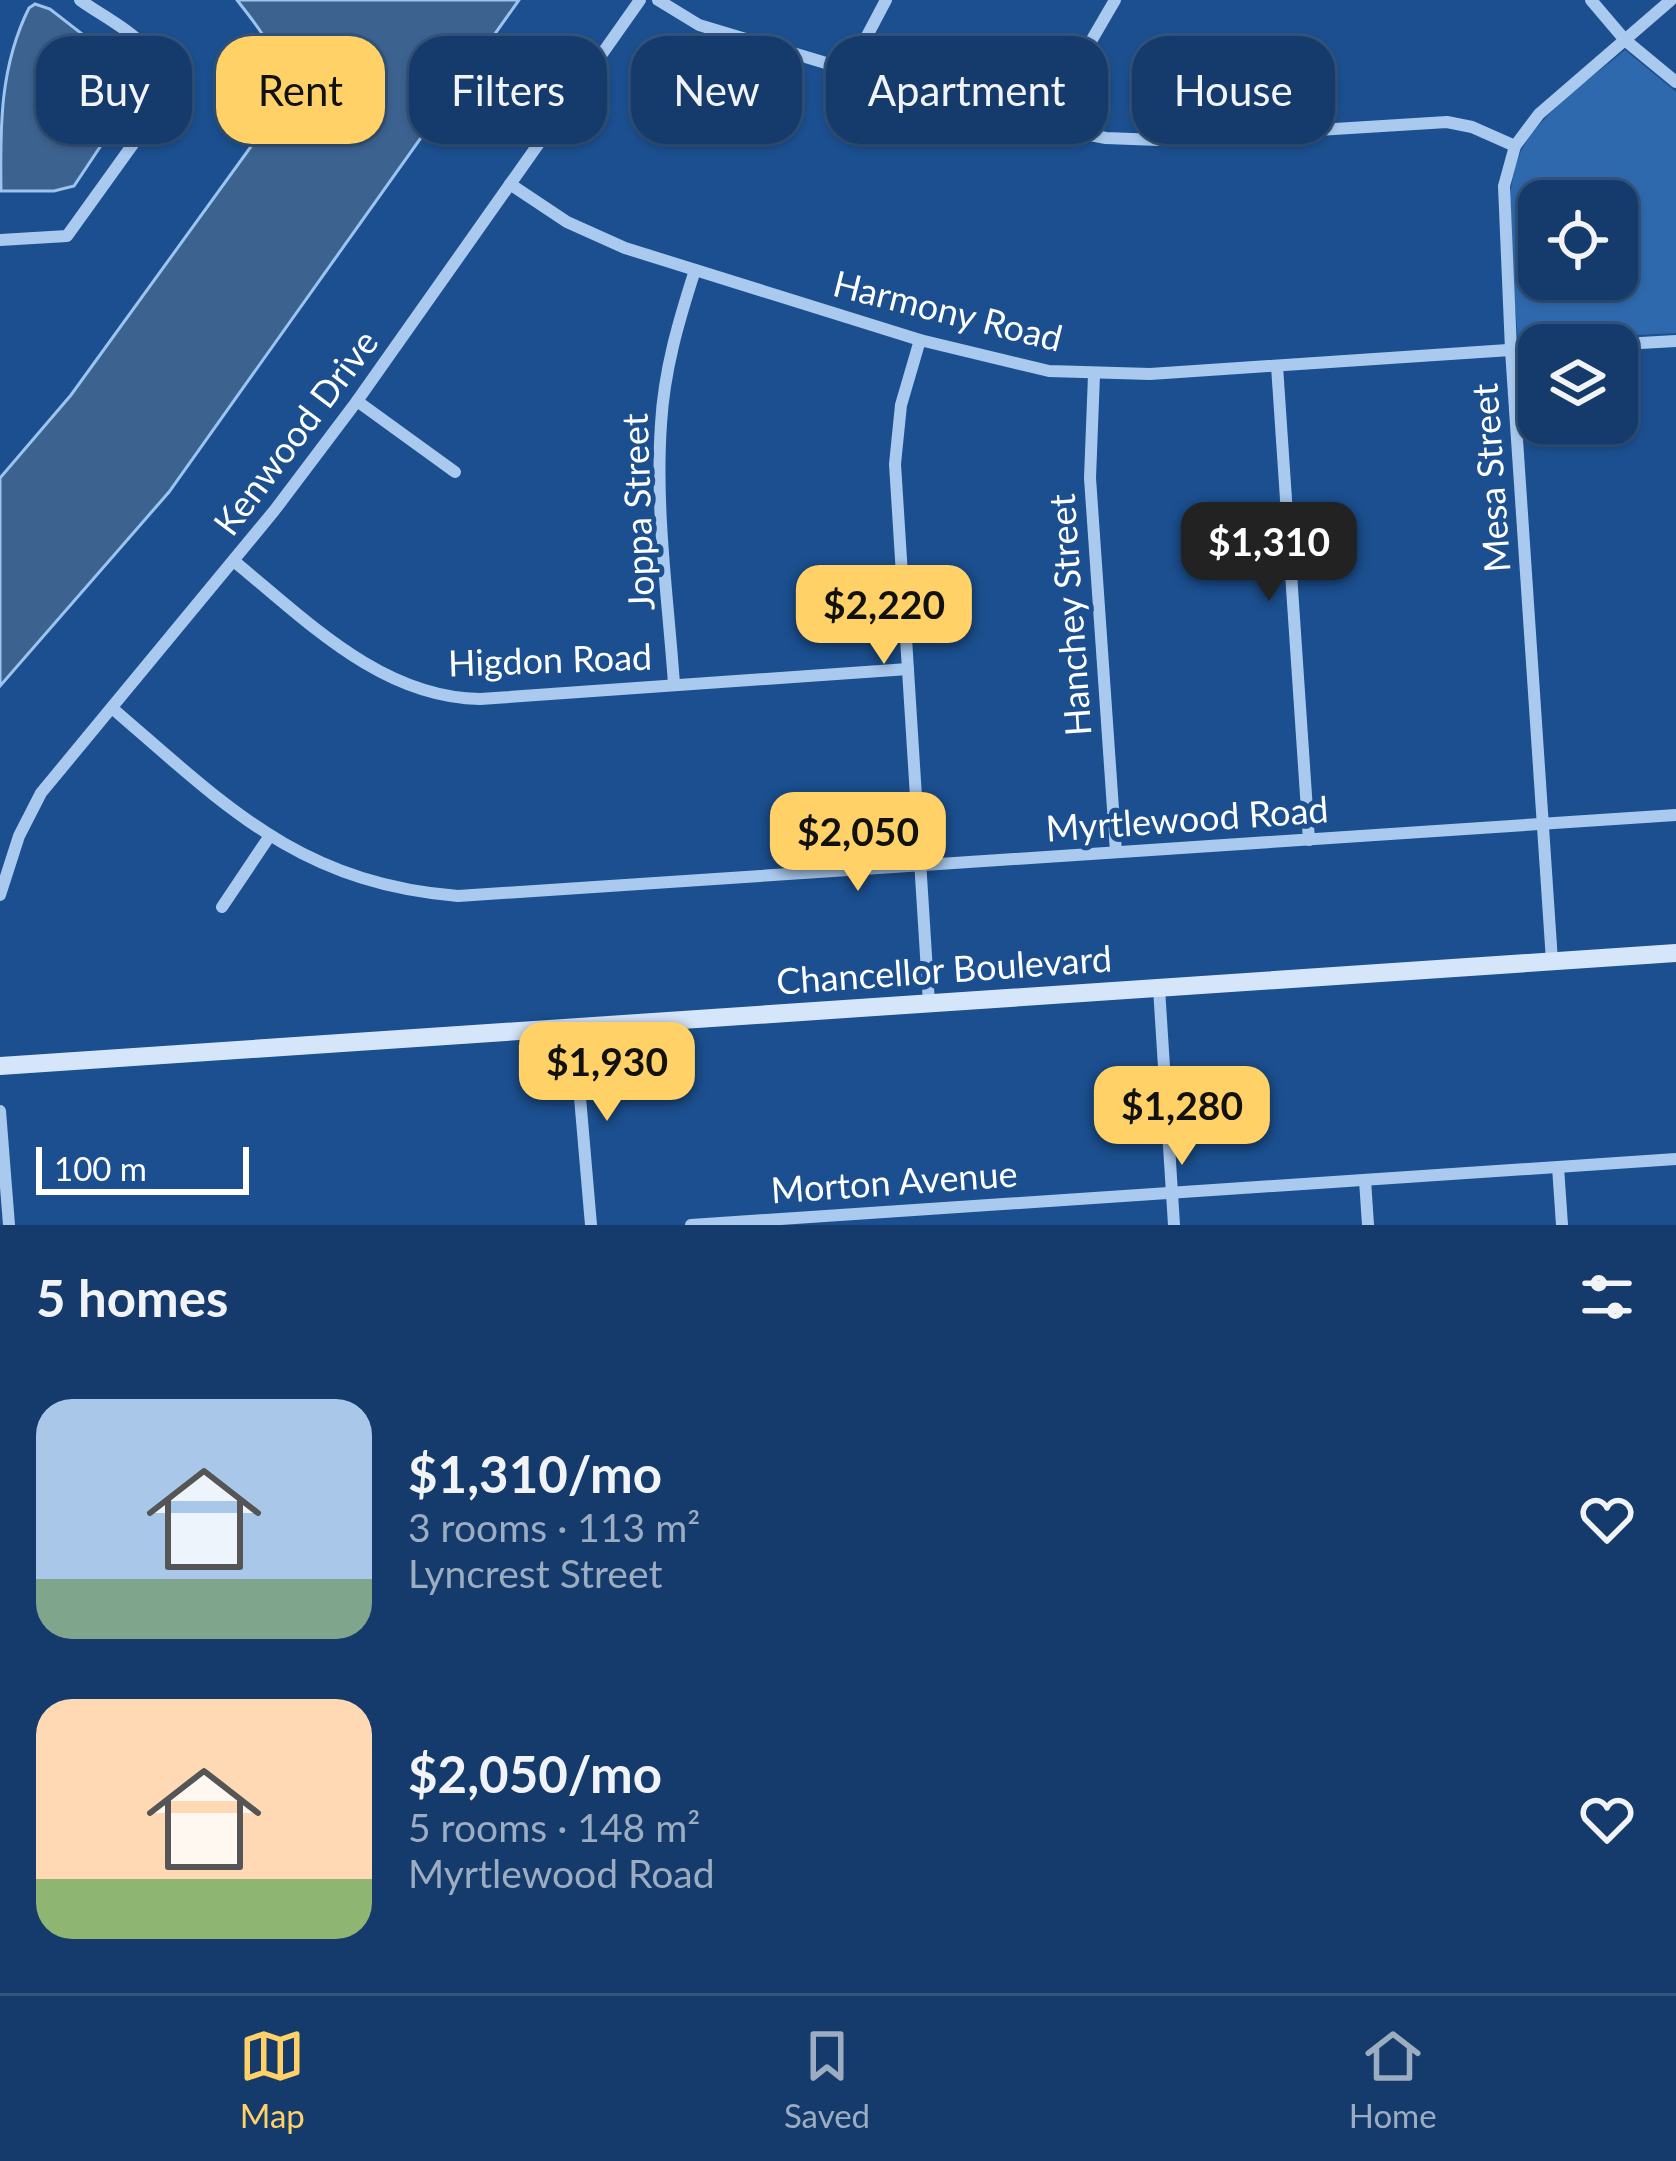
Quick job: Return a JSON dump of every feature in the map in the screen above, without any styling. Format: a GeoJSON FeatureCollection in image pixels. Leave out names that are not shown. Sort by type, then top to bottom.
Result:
{"type":"FeatureCollection","features":[{"type":"Feature","properties":{"kind":"street"},"geometry":{"type":"LineString","coordinates":[[0,240],[67,236],[164,101],[164,76],[157,58],[80,0]]}},
{"type":"Feature","properties":{"kind":"street","name":"Kenwood Drive"},"geometry":{"type":"LineString","coordinates":[[0,896],[19,836],[41,793],[236,562],[357,401],[640,0]]}},
{"type":"Feature","properties":{"kind":"street"},"geometry":{"type":"LineString","coordinates":[[658,0],[690,21],[826,63]]}},
{"type":"Feature","properties":{"kind":"street"},"geometry":{"type":"LineString","coordinates":[[867,36],[886,0]]}},
{"type":"Feature","properties":{"kind":"street"},"geometry":{"type":"LineString","coordinates":[[1094,36],[1114,0]]}},
{"type":"Feature","properties":{"kind":"street"},"geometry":{"type":"LineString","coordinates":[[1591,0],[1625,40],[1676,82]]}},
{"type":"Feature","properties":{"kind":"street","name":"Mesa Street"},"geometry":{"type":"LineString","coordinates":[[1552,961],[1503,202],[1515,146],[1551,102],[1671,0]]}},
{"type":"Feature","properties":{"kind":"street"},"geometry":{"type":"LineString","coordinates":[[1108,136],[1158,140],[1447,122],[1472,127],[1515,146]]}},
{"type":"Feature","properties":{"kind":"street","name":"Harmony Road"},"geometry":{"type":"LineString","coordinates":[[510,184],[589,233],[920,340],[1014,364],[1094,375],[1518,350]]}},
{"type":"Feature","properties":{"kind":"street","name":"Joppa Street"},"geometry":{"type":"LineString","coordinates":[[674,684],[660,480],[661,423],[669,360],[695,269]]}},
{"type":"Feature","properties":{"kind":"street"},"geometry":{"type":"LineString","coordinates":[[920,340],[895,443],[928,1003]]}},
{"type":"Feature","properties":{"kind":"street"},"geometry":{"type":"LineString","coordinates":[[1638,343],[1676,341]]}},
{"type":"Feature","properties":{"kind":"street"},"geometry":{"type":"LineString","coordinates":[[1277,366],[1309,839]]}},
{"type":"Feature","properties":{"kind":"street","name":"Hanchey Street"},"geometry":{"type":"LineString","coordinates":[[1094,375],[1090,478],[1116,852]]}},
{"type":"Feature","properties":{"kind":"street"},"geometry":{"type":"LineString","coordinates":[[357,401],[455,472]]}},
{"type":"Feature","properties":{"kind":"street","name":"Higdon Road"},"geometry":{"type":"LineString","coordinates":[[236,562],[363,663],[418,691],[480,699],[908,669]]}},
{"type":"Feature","properties":{"kind":"street","name":"Myrtlewood Road"},"geometry":{"type":"LineString","coordinates":[[112,708],[269,837],[310,860],[358,879],[458,896],[1676,815]]}},
{"type":"Feature","properties":{"kind":"street"},"geometry":{"type":"LineString","coordinates":[[223,907],[269,837]]}},
{"type":"Feature","properties":{"kind":"street","name":"Chancellor Boulevard"},"geometry":{"type":"LineString","coordinates":[[0,1066],[1676,953]]}},
{"type":"Feature","properties":{"kind":"street"},"geometry":{"type":"LineString","coordinates":[[1159,988],[1174,1225]]}},
{"type":"Feature","properties":{"kind":"street"},"geometry":{"type":"LineString","coordinates":[[574,1028],[591,1225]]}},
{"type":"Feature","properties":{"kind":"street"},"geometry":{"type":"LineString","coordinates":[[0,1112],[9,1225]]}},
{"type":"Feature","properties":{"kind":"street","name":"Morton Avenue"},"geometry":{"type":"LineString","coordinates":[[691,1225],[1676,1160]]}},
{"type":"Feature","properties":{"kind":"street"},"geometry":{"type":"LineString","coordinates":[[1558,1167],[1562,1225]]}},
{"type":"Feature","properties":{"kind":"street"},"geometry":{"type":"LineString","coordinates":[[1365,1180],[1368,1225]]}},
{"type":"Feature","properties":{"kind":"shaded area"},"geometry":{"type":"Polygon","coordinates":[[[237,0],[519,0],[493,36],[409,36],[409,144],[417,144],[169,492],[0,686],[0,478],[71,395],[253,144],[385,144],[385,36],[263,36],[237,0]]]}},
{"type":"Feature","properties":{"kind":"shaded area"},"geometry":{"type":"Polygon","coordinates":[[[35,4],[50,9],[85,36],[36,36],[36,144],[102,144],[74,186],[54,191],[1,191],[7,74],[29,8],[35,4]]]}},
{"type":"Feature","properties":{"kind":"shaded area"},"geometry":{"type":"Polygon","coordinates":[[[1625,50],[1676,92],[1676,333],[1638,335],[1638,324],[1518,324],[1518,341],[1510,237],[1512,182],[1528,139],[1625,50]]]}}]}
